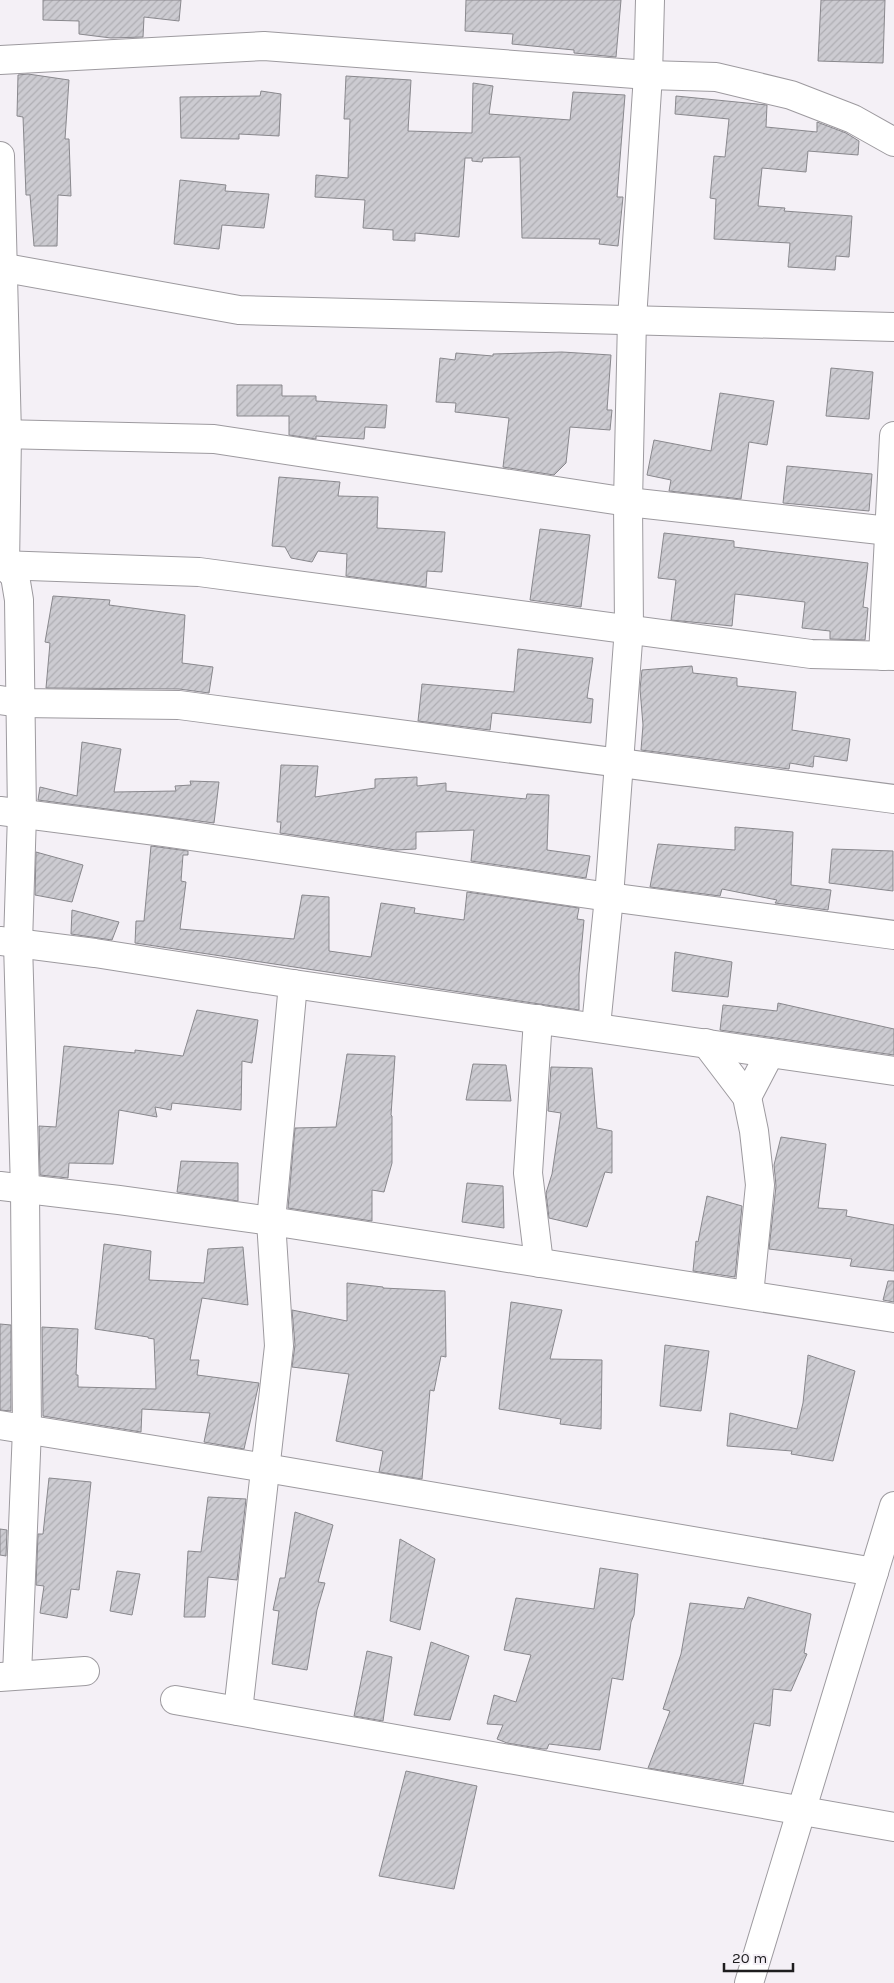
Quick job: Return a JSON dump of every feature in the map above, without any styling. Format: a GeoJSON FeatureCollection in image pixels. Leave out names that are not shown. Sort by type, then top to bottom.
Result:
{"type":"FeatureCollection","features":[{"type":"Feature","properties":{"kind":"street"},"geometry":{"type":"LineString","coordinates":[[596,1026],[609,897],[629,628],[628,502],[632,319],[648,75],[650,0]]}},
{"type":"Feature","properties":{"kind":"street"},"geometry":{"type":"LineString","coordinates":[[0,60],[264,46],[648,75],[716,77],[791,95],[853,119],[894,142]]}},
{"type":"Feature","properties":{"kind":"street"},"geometry":{"type":"LineString","coordinates":[[0,156],[4,434],[3,565],[15,576],[19,600],[10,701],[9,942],[12,1187],[26,1428],[9,1676],[85,1672]]}},
{"type":"Feature","properties":{"kind":"street"},"geometry":{"type":"LineString","coordinates":[[1,266],[239,310],[894,327]]}},
{"type":"Feature","properties":{"kind":"street"},"geometry":{"type":"LineString","coordinates":[[4,434],[214,439],[628,502],[889,531]]}},
{"type":"Feature","properties":{"kind":"street"},"geometry":{"type":"LineString","coordinates":[[3,565],[199,572],[629,628],[811,654],[888,656],[889,531],[894,436]]}},
{"type":"Feature","properties":{"kind":"street"},"geometry":{"type":"LineString","coordinates":[[10,701],[179,705],[894,799]]}},
{"type":"Feature","properties":{"kind":"street"},"geometry":{"type":"LineString","coordinates":[[11,812],[164,832],[609,897],[894,935]]}},
{"type":"Feature","properties":{"kind":"street"},"geometry":{"type":"LineString","coordinates":[[9,942],[894,1070]]}},
{"type":"Feature","properties":{"kind":"street"},"geometry":{"type":"LineString","coordinates":[[238,1711],[279,1346],[271,1221],[293,984]]}},
{"type":"Feature","properties":{"kind":"street"},"geometry":{"type":"LineString","coordinates":[[538,1019],[528,1173],[539,1263]]}},
{"type":"Feature","properties":{"kind":"street"},"geometry":{"type":"LineString","coordinates":[[706,1043],[747,1097],[754,1131],[760,1185],[749,1295]]}},
{"type":"Feature","properties":{"kind":"street"},"geometry":{"type":"LineString","coordinates":[[747,1097],[770,1053]]}},
{"type":"Feature","properties":{"kind":"street"},"geometry":{"type":"LineString","coordinates":[[12,1187],[271,1221],[894,1318]]}},
{"type":"Feature","properties":{"kind":"street"},"geometry":{"type":"LineString","coordinates":[[0,1425],[266,1468],[874,1572]]}},
{"type":"Feature","properties":{"kind":"street"},"geometry":{"type":"LineString","coordinates":[[749,1983],[894,1506]]}},
{"type":"Feature","properties":{"kind":"street"},"geometry":{"type":"LineString","coordinates":[[175,1700],[894,1827]]}},
{"type":"Feature","properties":{"kind":"building"},"geometry":{"type":"Polygon","coordinates":[[[43,0],[181,0],[179,21],[144,17],[143,37],[111,38],[79,34],[79,21],[43,20],[43,0]]]}},
{"type":"Feature","properties":{"kind":"building"},"geometry":{"type":"Polygon","coordinates":[[[466,0],[621,0],[616,57],[574,53],[574,50],[512,44],[513,34],[465,31],[466,0]]]}},
{"type":"Feature","properties":{"kind":"building"},"geometry":{"type":"Polygon","coordinates":[[[821,0],[885,0],[883,63],[818,61],[821,0]]]}},
{"type":"Feature","properties":{"kind":"building"},"geometry":{"type":"Polygon","coordinates":[[[28,74],[69,80],[65,139],[69,139],[71,196],[58,195],[57,246],[34,246],[30,195],[26,195],[23,117],[17,116],[18,75],[28,74]]]}},
{"type":"Feature","properties":{"kind":"building"},"geometry":{"type":"Polygon","coordinates":[[[346,76],[411,80],[408,131],[472,133],[473,83],[493,86],[489,114],[570,120],[573,92],[625,95],[617,197],[623,197],[618,246],[599,244],[600,239],[522,238],[520,157],[483,158],[482,162],[472,161],[472,158],[465,158],[459,237],[415,233],[415,241],[393,240],[393,230],[363,228],[365,200],[315,197],[316,175],[348,178],[350,119],[344,119],[346,76]]]}},
{"type":"Feature","properties":{"kind":"building"},"geometry":{"type":"Polygon","coordinates":[[[261,91],[281,94],[279,136],[239,134],[239,139],[181,138],[180,97],[260,96],[261,91]]]}},
{"type":"Feature","properties":{"kind":"building"},"geometry":{"type":"Polygon","coordinates":[[[676,96],[767,105],[766,127],[817,132],[817,122],[846,133],[859,141],[858,155],[808,151],[806,172],[762,168],[758,206],[785,208],[784,211],[852,216],[849,257],[836,256],[835,270],[788,267],[790,243],[714,239],[716,199],[710,198],[714,156],[725,157],[729,119],[675,114],[676,96]]]}},
{"type":"Feature","properties":{"kind":"building"},"geometry":{"type":"Polygon","coordinates":[[[180,180],[226,185],[225,191],[269,194],[264,228],[222,225],[219,249],[174,244],[180,180]]]}},
{"type":"Feature","properties":{"kind":"building"},"geometry":{"type":"Polygon","coordinates":[[[562,352],[611,355],[607,410],[612,410],[610,430],[570,427],[566,463],[554,475],[503,467],[509,418],[455,412],[456,403],[436,402],[440,358],[455,360],[456,353],[493,356],[493,354],[562,352]]]}},
{"type":"Feature","properties":{"kind":"building"},"geometry":{"type":"Polygon","coordinates":[[[831,368],[873,372],[869,419],[826,416],[831,368]]]}},
{"type":"Feature","properties":{"kind":"building"},"geometry":{"type":"Polygon","coordinates":[[[237,385],[282,385],[282,396],[316,396],[316,401],[387,405],[385,428],[365,427],[364,439],[316,436],[316,439],[289,435],[289,416],[237,416],[237,385]]]}},
{"type":"Feature","properties":{"kind":"building"},"geometry":{"type":"Polygon","coordinates":[[[720,393],[774,401],[767,445],[749,442],[741,499],[669,491],[671,480],[647,475],[654,440],[711,451],[720,393]]]}},
{"type":"Feature","properties":{"kind":"building"},"geometry":{"type":"Polygon","coordinates":[[[787,466],[872,474],[869,511],[783,503],[787,466]]]}},
{"type":"Feature","properties":{"kind":"building"},"geometry":{"type":"Polygon","coordinates":[[[279,477],[340,482],[338,496],[378,497],[377,528],[445,532],[442,572],[427,571],[426,587],[346,576],[347,554],[318,551],[312,562],[291,558],[285,547],[272,546],[279,477]]]}},
{"type":"Feature","properties":{"kind":"building"},"geometry":{"type":"Polygon","coordinates":[[[540,529],[590,535],[581,607],[530,600],[540,529]]]}},
{"type":"Feature","properties":{"kind":"building"},"geometry":{"type":"Polygon","coordinates":[[[664,533],[734,541],[734,547],[868,563],[863,607],[868,608],[865,640],[830,639],[830,631],[802,628],[805,602],[735,594],[732,626],[671,620],[676,580],[658,578],[664,533]]]}},
{"type":"Feature","properties":{"kind":"building"},"geometry":{"type":"Polygon","coordinates":[[[53,596],[110,600],[109,605],[185,615],[182,663],[213,667],[209,693],[179,689],[46,688],[50,643],[45,642],[53,596]]]}},
{"type":"Feature","properties":{"kind":"building"},"geometry":{"type":"Polygon","coordinates":[[[518,649],[593,658],[587,698],[593,699],[591,723],[492,713],[490,730],[418,721],[422,684],[514,692],[518,649]]]}},
{"type":"Feature","properties":{"kind":"building"},"geometry":{"type":"Polygon","coordinates":[[[692,666],[693,673],[737,678],[737,686],[796,692],[792,730],[850,739],[847,761],[814,756],[813,767],[790,763],[789,769],[641,750],[643,725],[640,689],[642,670],[692,666]]]}},
{"type":"Feature","properties":{"kind":"building"},"geometry":{"type":"Polygon","coordinates":[[[82,742],[121,749],[114,792],[176,791],[175,786],[191,785],[190,781],[219,782],[214,823],[38,800],[40,787],[77,796],[82,742]]]}},
{"type":"Feature","properties":{"kind":"building"},"geometry":{"type":"Polygon","coordinates":[[[281,765],[318,766],[315,797],[375,788],[375,779],[417,777],[417,786],[446,783],[446,791],[526,799],[527,794],[549,795],[547,850],[590,856],[586,878],[471,861],[474,830],[416,832],[416,849],[396,850],[280,833],[281,822],[277,822],[281,765]]]}},
{"type":"Feature","properties":{"kind":"building"},"geometry":{"type":"Polygon","coordinates":[[[735,827],[793,832],[791,885],[831,890],[828,910],[775,903],[777,900],[722,889],[720,896],[650,887],[658,844],[735,850],[735,827]]]}},
{"type":"Feature","properties":{"kind":"building"},"geometry":{"type":"Polygon","coordinates":[[[151,846],[188,851],[188,855],[183,855],[181,881],[186,882],[180,929],[294,939],[302,895],[329,897],[329,951],[371,957],[381,903],[415,908],[414,913],[464,920],[467,892],[579,908],[577,919],[584,920],[579,974],[579,1010],[135,943],[136,921],[144,921],[151,846]]]}},
{"type":"Feature","properties":{"kind":"building"},"geometry":{"type":"Polygon","coordinates":[[[832,849],[893,851],[893,891],[829,883],[832,849]]]}},
{"type":"Feature","properties":{"kind":"building"},"geometry":{"type":"Polygon","coordinates":[[[36,852],[83,865],[72,902],[35,895],[36,852]]]}},
{"type":"Feature","properties":{"kind":"building"},"geometry":{"type":"Polygon","coordinates":[[[72,910],[119,922],[112,940],[71,934],[72,910]]]}},
{"type":"Feature","properties":{"kind":"building"},"geometry":{"type":"Polygon","coordinates":[[[675,952],[732,962],[728,997],[672,991],[675,952]]]}},
{"type":"Feature","properties":{"kind":"building"},"geometry":{"type":"Polygon","coordinates":[[[778,1003],[894,1029],[894,1055],[720,1030],[723,1005],[777,1011],[778,1003]]]}},
{"type":"Feature","properties":{"kind":"building"},"geometry":{"type":"Polygon","coordinates":[[[197,1010],[258,1020],[252,1063],[242,1061],[241,1110],[172,1103],[171,1110],[155,1107],[157,1117],[119,1110],[113,1164],[69,1163],[68,1178],[40,1175],[39,1126],[56,1127],[64,1046],[135,1053],[135,1050],[183,1056],[197,1010]]]}},
{"type":"Feature","properties":{"kind":"building"},"geometry":{"type":"Polygon","coordinates":[[[347,1054],[395,1056],[391,1115],[392,1163],[384,1192],[372,1190],[372,1221],[288,1208],[295,1128],[336,1127],[347,1054]]]}},
{"type":"Feature","properties":{"kind":"building"},"geometry":{"type":"Polygon","coordinates":[[[473,1064],[506,1065],[511,1101],[466,1100],[473,1064]]]}},
{"type":"Feature","properties":{"kind":"building"},"geometry":{"type":"Polygon","coordinates":[[[551,1067],[592,1068],[597,1128],[612,1131],[612,1173],[605,1172],[587,1227],[549,1218],[546,1193],[552,1174],[561,1113],[548,1111],[551,1067]]]}},
{"type":"Feature","properties":{"kind":"building"},"geometry":{"type":"Polygon","coordinates":[[[781,1137],[826,1144],[818,1208],[847,1210],[846,1216],[894,1225],[894,1271],[850,1266],[852,1259],[769,1249],[776,1186],[774,1165],[781,1137]]]}},
{"type":"Feature","properties":{"kind":"building"},"geometry":{"type":"Polygon","coordinates":[[[181,1161],[238,1163],[238,1201],[177,1192],[181,1161]]]}},
{"type":"Feature","properties":{"kind":"building"},"geometry":{"type":"Polygon","coordinates":[[[467,1183],[503,1186],[504,1228],[462,1222],[467,1183]]]}},
{"type":"Feature","properties":{"kind":"building"},"geometry":{"type":"Polygon","coordinates":[[[707,1196],[742,1206],[735,1277],[693,1271],[696,1241],[698,1242],[707,1196]]]}},
{"type":"Feature","properties":{"kind":"building"},"geometry":{"type":"Polygon","coordinates":[[[104,1244],[151,1251],[149,1280],[204,1283],[208,1249],[243,1247],[248,1305],[202,1298],[190,1360],[199,1360],[197,1375],[259,1383],[244,1449],[204,1442],[210,1413],[142,1409],[141,1432],[43,1416],[42,1327],[78,1329],[76,1375],[78,1375],[78,1387],[156,1389],[154,1339],[95,1329],[104,1244]]]}},
{"type":"Feature","properties":{"kind":"building"},"geometry":{"type":"Polygon","coordinates":[[[888,1281],[894,1281],[894,1302],[883,1300],[888,1281]]]}},
{"type":"Feature","properties":{"kind":"building"},"geometry":{"type":"Polygon","coordinates":[[[347,1283],[383,1288],[445,1291],[446,1357],[441,1356],[434,1391],[430,1390],[422,1479],[379,1472],[383,1451],[336,1441],[349,1374],[292,1367],[295,1345],[292,1310],[347,1321],[347,1283]]]}},
{"type":"Feature","properties":{"kind":"building"},"geometry":{"type":"Polygon","coordinates":[[[511,1302],[562,1310],[550,1359],[602,1360],[601,1429],[560,1424],[561,1419],[499,1409],[511,1302]]]}},
{"type":"Feature","properties":{"kind":"building"},"geometry":{"type":"Polygon","coordinates":[[[0,1324],[11,1325],[11,1411],[0,1410],[0,1324]]]}},
{"type":"Feature","properties":{"kind":"building"},"geometry":{"type":"Polygon","coordinates":[[[665,1345],[709,1351],[701,1411],[660,1406],[665,1345]]]}},
{"type":"Feature","properties":{"kind":"building"},"geometry":{"type":"Polygon","coordinates":[[[808,1355],[855,1371],[833,1461],[791,1454],[792,1451],[727,1446],[730,1413],[797,1429],[803,1403],[808,1355]]]}},
{"type":"Feature","properties":{"kind":"building"},"geometry":{"type":"Polygon","coordinates":[[[49,1478],[91,1482],[79,1590],[71,1589],[67,1618],[40,1613],[44,1586],[36,1585],[38,1534],[43,1534],[49,1478]]]}},
{"type":"Feature","properties":{"kind":"building"},"geometry":{"type":"Polygon","coordinates":[[[208,1497],[246,1499],[237,1580],[208,1577],[205,1617],[184,1617],[188,1551],[201,1552],[208,1497]]]}},
{"type":"Feature","properties":{"kind":"building"},"geometry":{"type":"Polygon","coordinates":[[[295,1512],[333,1525],[318,1582],[325,1583],[317,1610],[307,1670],[272,1664],[279,1611],[273,1610],[280,1578],[285,1578],[295,1512]]]}},
{"type":"Feature","properties":{"kind":"building"},"geometry":{"type":"Polygon","coordinates":[[[0,1529],[7,1530],[6,1556],[0,1555],[0,1529]]]}},
{"type":"Feature","properties":{"kind":"building"},"geometry":{"type":"Polygon","coordinates":[[[400,1539],[435,1559],[420,1630],[390,1621],[400,1539]]]}},
{"type":"Feature","properties":{"kind":"building"},"geometry":{"type":"Polygon","coordinates":[[[600,1568],[638,1574],[634,1615],[631,1622],[623,1680],[612,1678],[600,1750],[549,1744],[547,1749],[543,1749],[507,1743],[497,1739],[503,1725],[487,1724],[494,1695],[516,1702],[531,1655],[504,1650],[516,1598],[594,1609],[600,1568]]]}},
{"type":"Feature","properties":{"kind":"building"},"geometry":{"type":"Polygon","coordinates":[[[117,1571],[140,1574],[132,1615],[110,1611],[117,1571]]]}},
{"type":"Feature","properties":{"kind":"building"},"geometry":{"type":"Polygon","coordinates":[[[748,1597],[811,1614],[804,1653],[807,1654],[791,1691],[773,1689],[770,1726],[754,1723],[743,1784],[648,1768],[670,1711],[663,1709],[681,1654],[690,1603],[744,1609],[748,1597]]]}},
{"type":"Feature","properties":{"kind":"building"},"geometry":{"type":"Polygon","coordinates":[[[431,1642],[469,1656],[450,1720],[414,1715],[431,1642]]]}},
{"type":"Feature","properties":{"kind":"building"},"geometry":{"type":"Polygon","coordinates":[[[367,1651],[392,1657],[383,1721],[354,1716],[367,1651]]]}},
{"type":"Feature","properties":{"kind":"building"},"geometry":{"type":"Polygon","coordinates":[[[406,1771],[477,1786],[454,1889],[379,1876],[406,1771]]]}}]}
